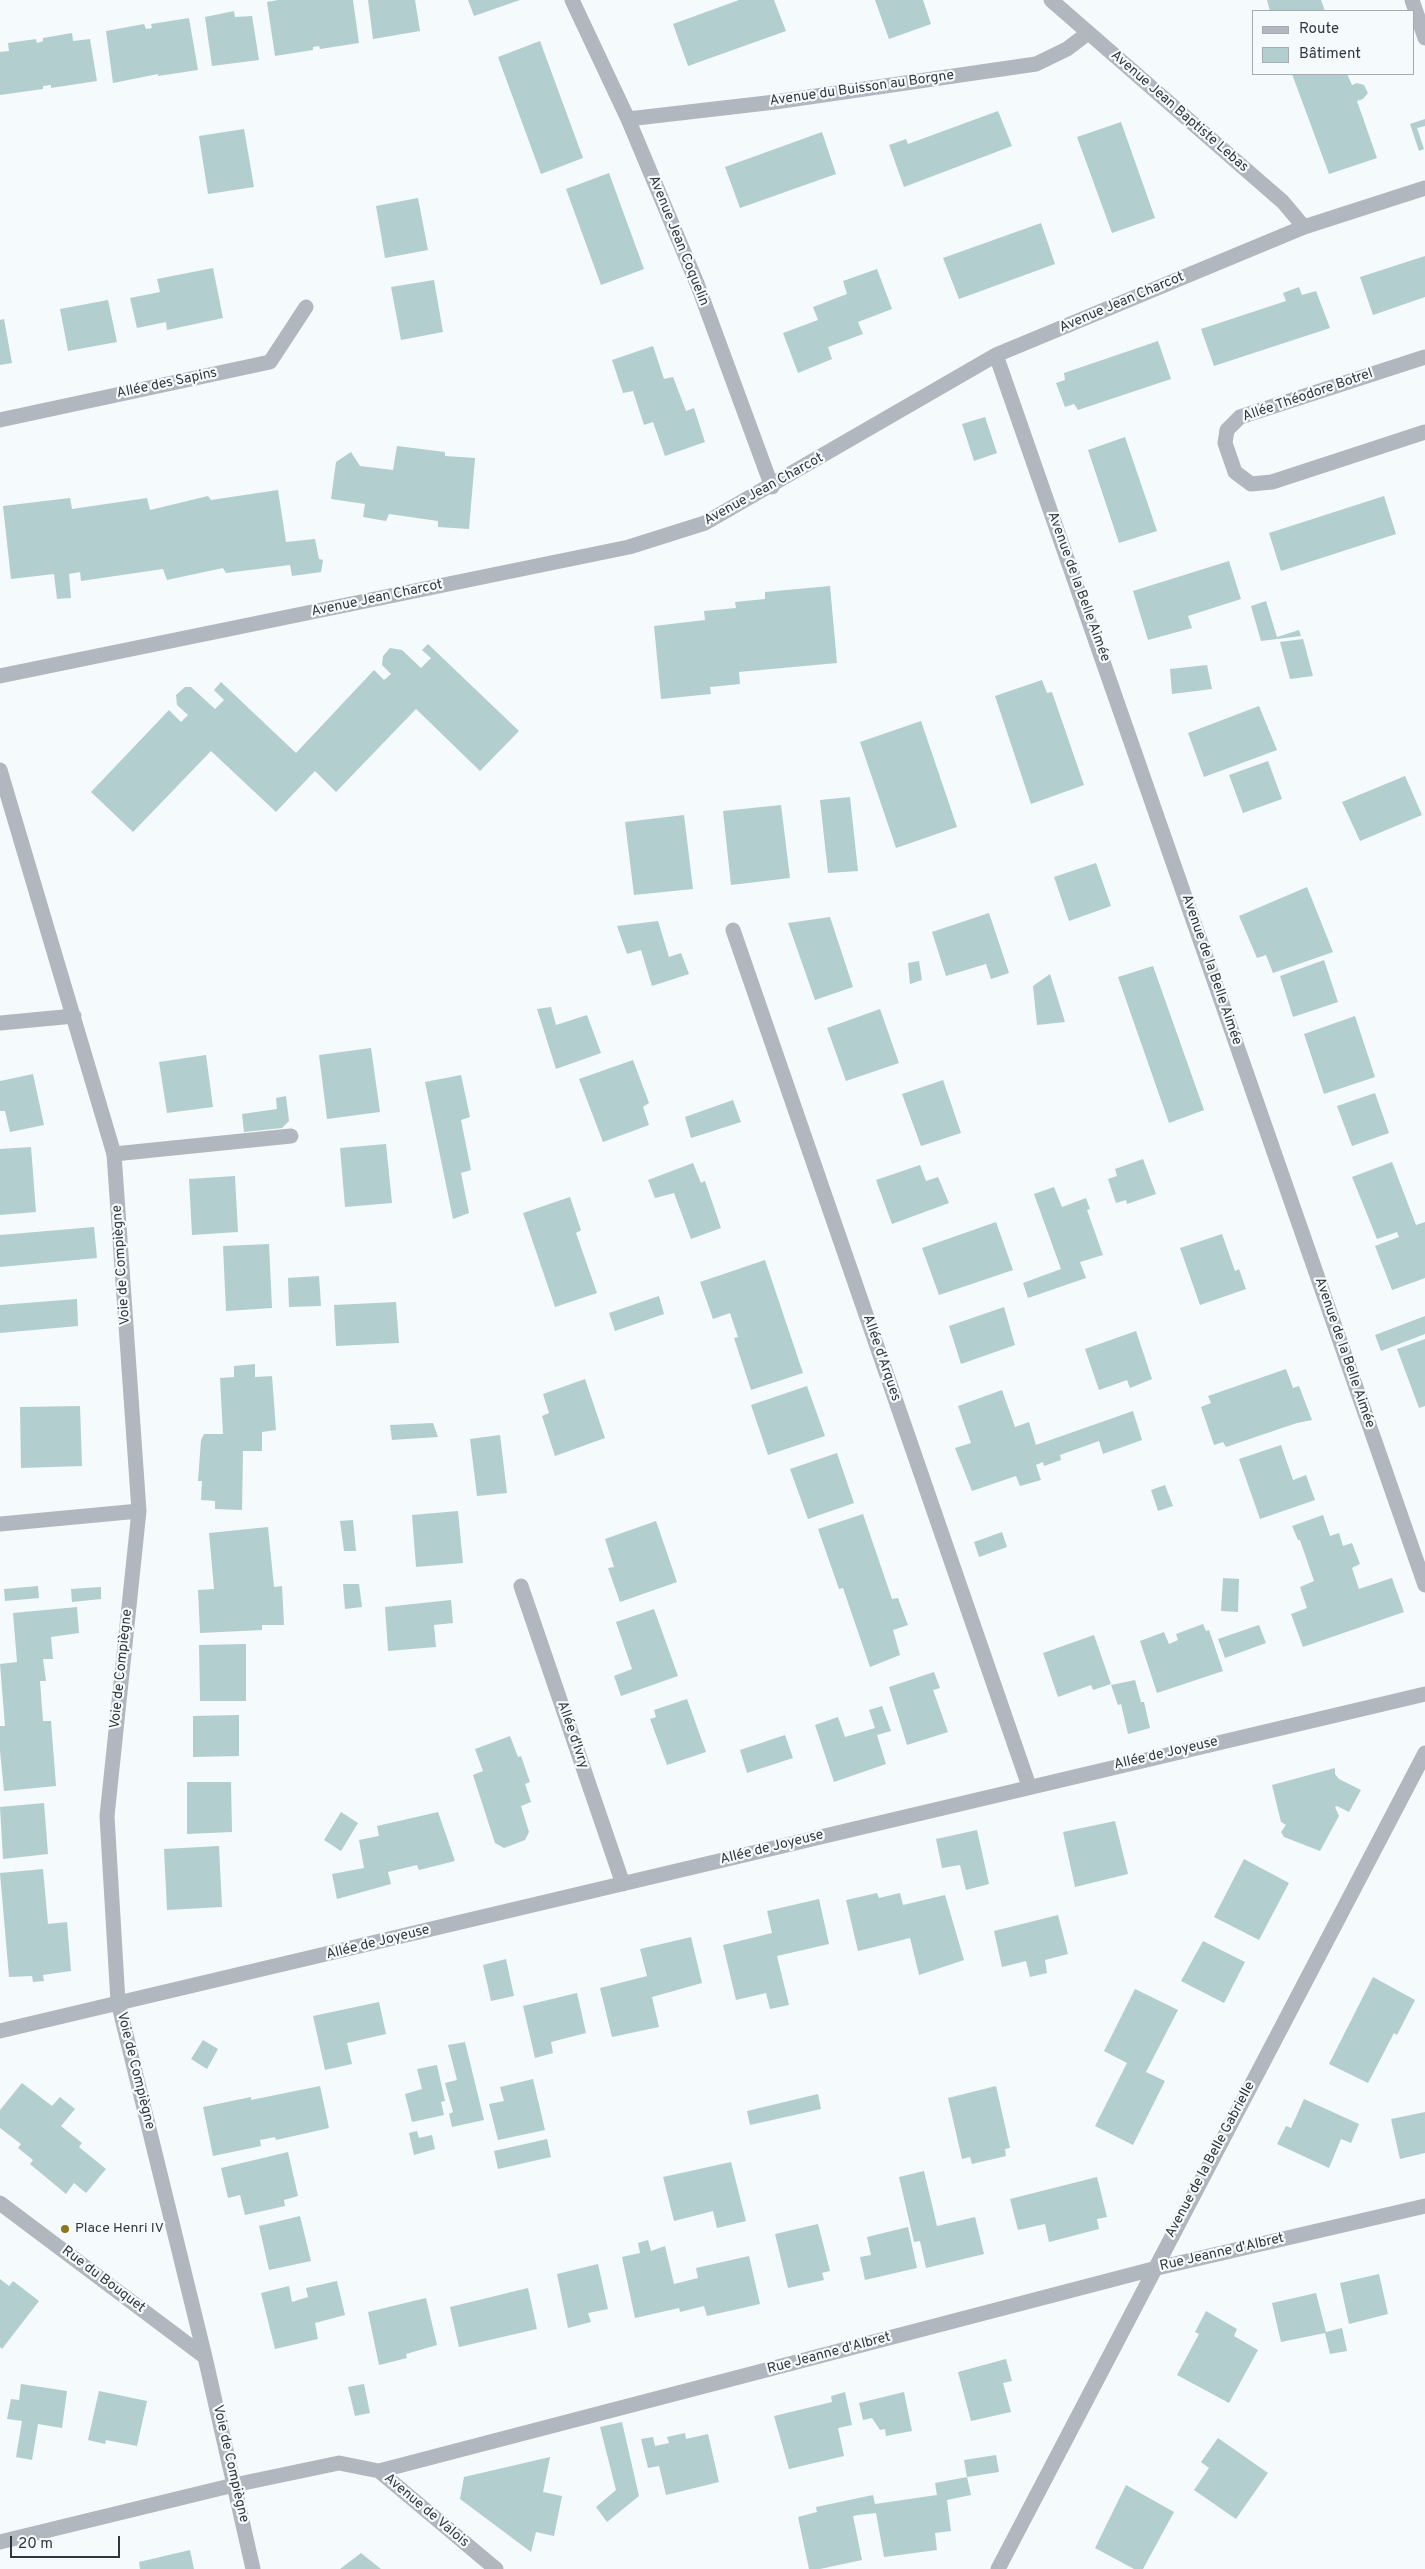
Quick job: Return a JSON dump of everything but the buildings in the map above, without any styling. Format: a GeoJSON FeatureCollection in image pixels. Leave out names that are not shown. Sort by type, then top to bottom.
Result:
{"type":"FeatureCollection","features":[{"type":"Feature","properties":{"kind":"street","name":"Avenue Jean Coquelin"},"geometry":{"type":"LineString","coordinates":[[572,0],[628,119],[698,286],[772,487]]}},
{"type":"Feature","properties":{"kind":"street","name":"Avenue Jean Baptiste Lebas"},"geometry":{"type":"LineString","coordinates":[[1051,0],[1283,202],[1304,227]]}},
{"type":"Feature","properties":{"kind":"street"},"geometry":{"type":"LineString","coordinates":[[1412,0],[1425,38]]}},
{"type":"Feature","properties":{"kind":"street","name":"Avenue du Buisson au Borgne"},"geometry":{"type":"LineString","coordinates":[[628,119],[785,100],[1036,64],[1067,49],[1088,33]]}},
{"type":"Feature","properties":{"kind":"street","name":"Avenue Jean Charcot"},"geometry":{"type":"LineString","coordinates":[[0,676],[629,547],[705,524],[772,487],[996,355],[1304,227],[1425,188]]}},
{"type":"Feature","properties":{"kind":"street","name":"Allée des Sapins"},"geometry":{"type":"LineString","coordinates":[[0,420],[270,362],[306,307]]}},
{"type":"Feature","properties":{"kind":"street","name":"Avenue de la Belle Aimée"},"geometry":{"type":"LineString","coordinates":[[996,355],[1425,1585]]}},
{"type":"Feature","properties":{"kind":"street","name":"Allée Théodore Botrel"},"geometry":{"type":"LineString","coordinates":[[1425,357],[1240,417],[1227,430],[1225,443],[1235,472],[1251,484],[1272,482],[1425,432]]}},
{"type":"Feature","properties":{"kind":"street","name":"Voie de Compiègne"},"geometry":{"type":"LineString","coordinates":[[0,770],[114,1154],[139,1511],[107,1816],[118,2002],[205,2357],[253,2569]]}},
{"type":"Feature","properties":{"kind":"street","name":"Allée d'Arques"},"geometry":{"type":"LineString","coordinates":[[733,930],[1029,1786]]}},
{"type":"Feature","properties":{"kind":"street"},"geometry":{"type":"LineString","coordinates":[[0,1023],[74,1016]]}},
{"type":"Feature","properties":{"kind":"street"},"geometry":{"type":"LineString","coordinates":[[114,1154],[291,1136]]}},
{"type":"Feature","properties":{"kind":"street"},"geometry":{"type":"LineString","coordinates":[[0,1524],[139,1511]]}},
{"type":"Feature","properties":{"kind":"street","name":"Allée d'Ivry"},"geometry":{"type":"LineString","coordinates":[[521,1586],[623,1884]]}},
{"type":"Feature","properties":{"kind":"street","name":"Allée de Joyeuse"},"geometry":{"type":"LineString","coordinates":[[0,2031],[118,2002],[247,1974],[1029,1786],[1425,1694]]}},
{"type":"Feature","properties":{"kind":"street","name":"Avenue de la Belle Gabrielle"},"geometry":{"type":"LineString","coordinates":[[998,2569],[1153,2269],[1425,1753]]}},
{"type":"Feature","properties":{"kind":"street","name":"Rue du Bouquet"},"geometry":{"type":"LineString","coordinates":[[0,2203],[205,2357]]}},
{"type":"Feature","properties":{"kind":"street","name":"Rue Jeanne d'Albret"},"geometry":{"type":"LineString","coordinates":[[0,2542],[234,2484],[339,2463],[379,2472],[1153,2269],[1425,2206]]}},
{"type":"Feature","properties":{"kind":"street","name":"Avenue de Valois"},"geometry":{"type":"LineString","coordinates":[[379,2472],[496,2569]]}},
{"type":"Feature","properties":{"kind":"place","name":"Place Henri IV"},"geometry":{"type":"Point","coordinates":[65,2229]}}]}
